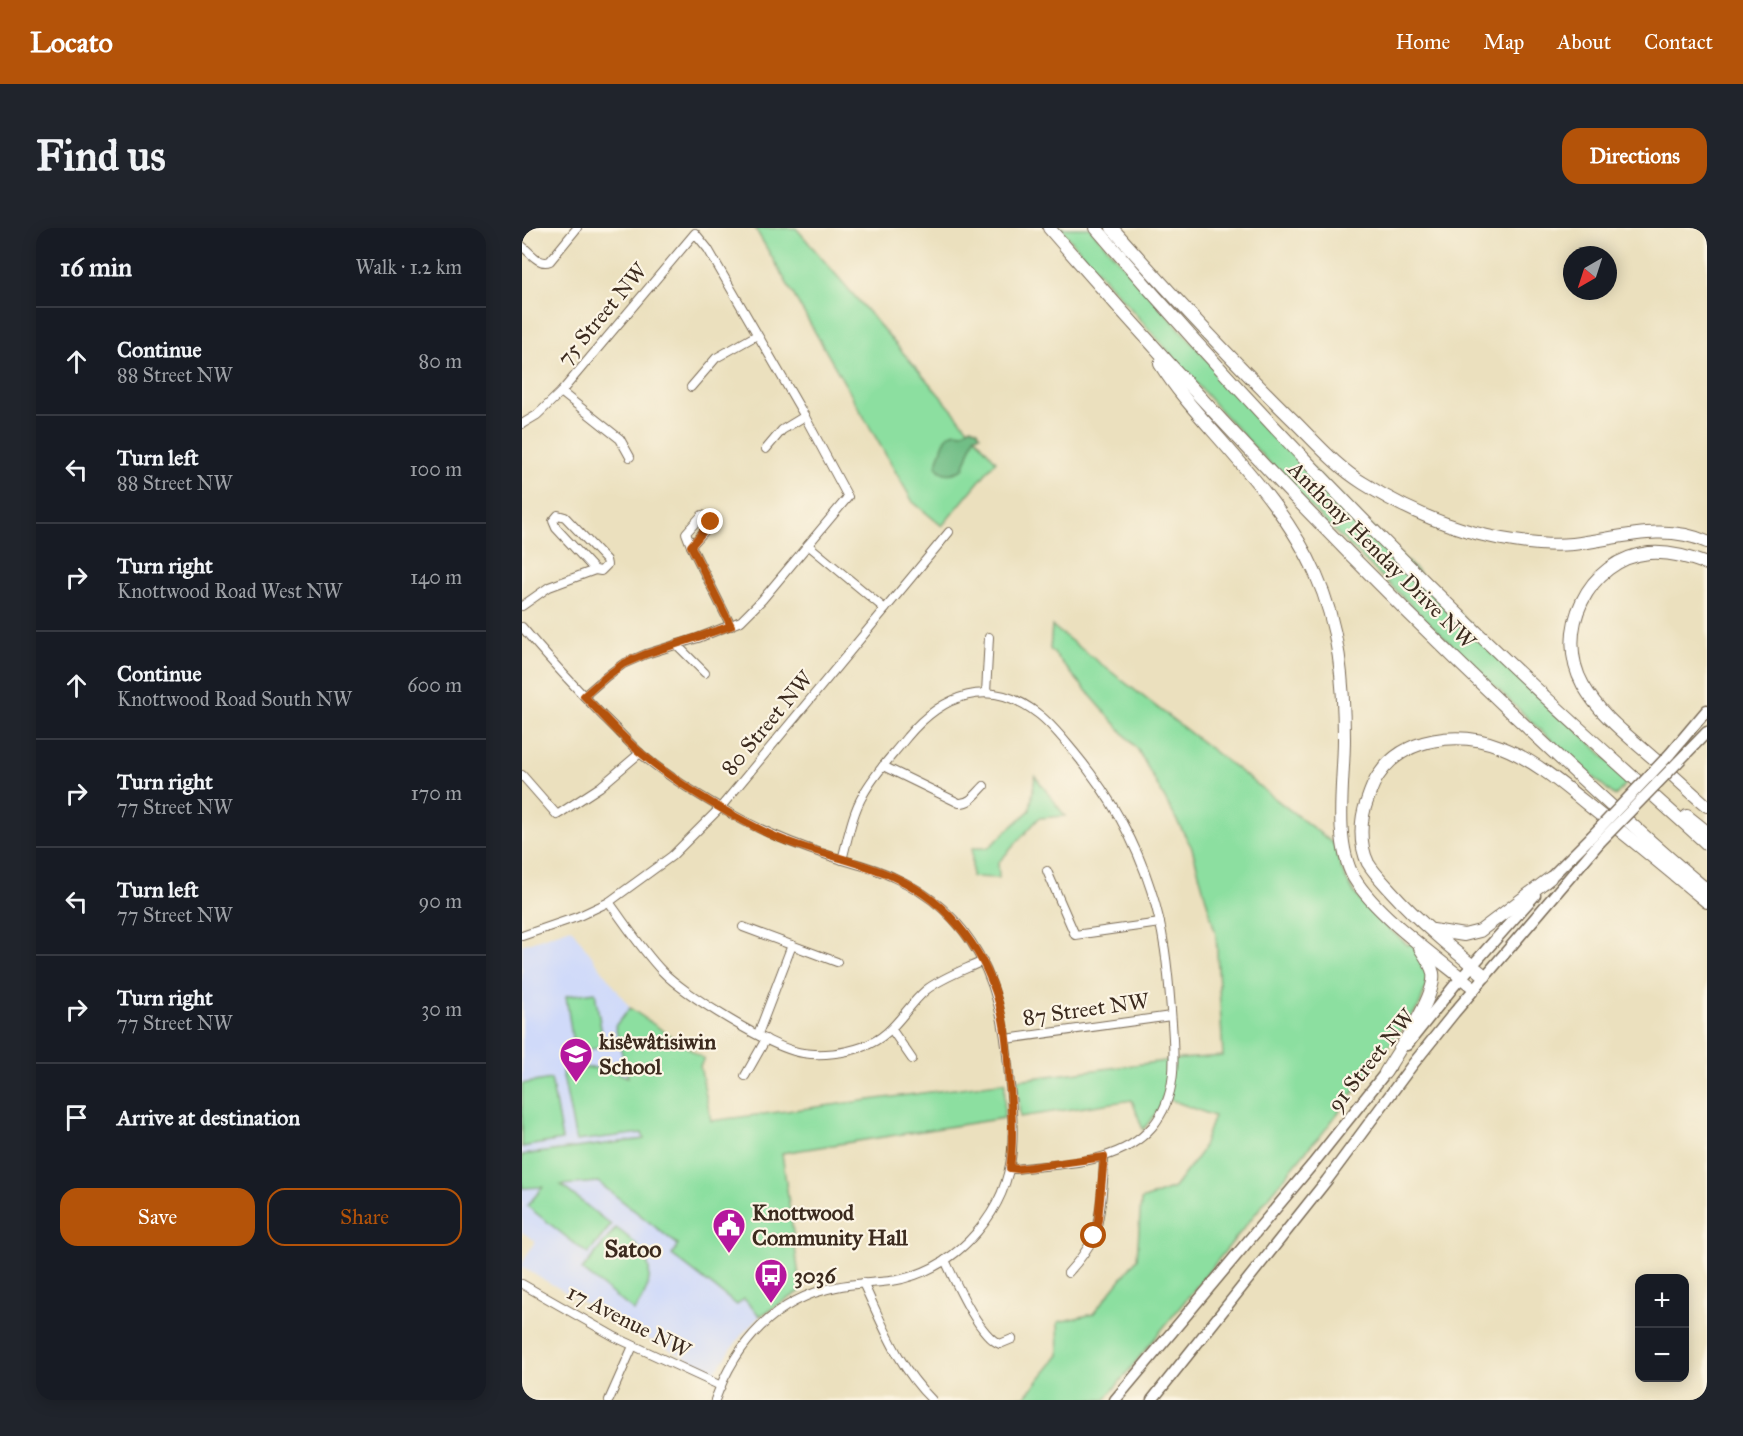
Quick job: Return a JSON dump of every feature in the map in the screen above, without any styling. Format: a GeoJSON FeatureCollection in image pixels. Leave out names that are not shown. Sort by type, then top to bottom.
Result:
{"type":"FeatureCollection","features":[{"type":"Feature","properties":{"kind":"highway","name":"Anthony Henday Drive NW"},"geometry":{"type":"LineString","coordinates":[[1049,228],[1146,339],[1260,463],[1412,618],[1611,806],[1707,890]]}},
{"type":"Feature","properties":{"kind":"highway","name":"Anthony Henday Drive NW"},"geometry":{"type":"LineString","coordinates":[[1096,228],[1312,467],[1442,598],[1622,768],[1707,844]]}},
{"type":"Feature","properties":{"kind":"highway"},"geometry":{"type":"LineString","coordinates":[[1112,228],[1226,352],[1339,464],[1361,482],[1404,507],[1454,527],[1521,542],[1571,544],[1643,532],[1683,535],[1707,542]]}},
{"type":"Feature","properties":{"kind":"highway"},"geometry":{"type":"LineString","coordinates":[[1146,339],[1175,388],[1280,513],[1316,574],[1335,632],[1341,674],[1344,737],[1342,833],[1346,855],[1354,877],[1368,896],[1401,927],[1474,988]]}},
{"type":"Feature","properties":{"kind":"highway"},"geometry":{"type":"LineString","coordinates":[[1707,564],[1676,555],[1648,553],[1628,558],[1613,566],[1596,579],[1577,609],[1572,648],[1575,666],[1582,683],[1590,697],[1617,729],[1707,806]]}},
{"type":"Feature","properties":{"kind":"highway"},"geometry":{"type":"LineString","coordinates":[[1485,976],[1412,914],[1371,867],[1364,848],[1363,811],[1378,775],[1401,754],[1434,739],[1473,739],[1501,747],[1529,761],[1585,802],[1707,902]]}},
{"type":"Feature","properties":{"kind":"highway"},"geometry":{"type":"LineString","coordinates":[[1622,768],[1672,803],[1707,832]]}},
{"type":"Feature","properties":{"kind":"highway"},"geometry":{"type":"LineString","coordinates":[[1429,929],[1464,935],[1480,931],[1550,878]]}},
{"type":"Feature","properties":{"kind":"highway"},"geometry":{"type":"LineString","coordinates":[[1385,1073],[1427,1002],[1433,984],[1433,972],[1427,958],[1401,927]]}},
{"type":"Feature","properties":{"kind":"main road","name":"91 Street NW"},"geometry":{"type":"LineString","coordinates":[[1152,1400],[1327,1180],[1413,1064],[1474,988],[1595,840],[1707,710]]}},
{"type":"Feature","properties":{"kind":"main road","name":"91 Street NW"},"geometry":{"type":"LineString","coordinates":[[1116,1400],[1472,965],[1550,878],[1595,840],[1707,732]]}},
{"type":"Feature","properties":{"kind":"street"},"geometry":{"type":"LineString","coordinates":[[522,246],[545,263],[550,261],[577,228]]}},
{"type":"Feature","properties":{"kind":"street","name":"75 Street NW"},"geometry":{"type":"LineString","coordinates":[[522,424],[548,406],[561,392],[695,233],[708,249],[757,334]]}},
{"type":"Feature","properties":{"kind":"street"},"geometry":{"type":"LineString","coordinates":[[584,696],[623,664],[731,626],[748,615],[848,497],[805,416],[757,334],[716,358],[691,387]]}},
{"type":"Feature","properties":{"kind":"street","name":"75 Street NW"},"geometry":{"type":"LineString","coordinates":[[561,392],[620,439],[630,457]]}},
{"type":"Feature","properties":{"kind":"street"},"geometry":{"type":"LineString","coordinates":[[766,449],[782,430],[805,416]]}},
{"type":"Feature","properties":{"kind":"street"},"geometry":{"type":"LineString","coordinates":[[522,606],[549,587],[594,570],[601,571],[607,565],[606,560],[565,517],[562,515],[555,518],[553,521],[556,528],[594,570]]}},
{"type":"Feature","properties":{"kind":"street","name":"80 Street NW"},"geometry":{"type":"LineString","coordinates":[[522,936],[578,917],[609,902],[672,856],[720,808],[949,532]]}},
{"type":"Feature","properties":{"kind":"street"},"geometry":{"type":"LineString","coordinates":[[808,545],[885,609]]}},
{"type":"Feature","properties":{"kind":"street"},"geometry":{"type":"LineString","coordinates":[[691,546],[731,626]]}},
{"type":"Feature","properties":{"kind":"street"},"geometry":{"type":"LineString","coordinates":[[522,627],[552,663],[640,753],[675,780],[767,833],[796,845],[893,876],[922,893],[956,923],[983,961],[995,989],[1006,1039],[1012,1151],[1010,1168],[1001,1193],[988,1217],[970,1240],[945,1260],[905,1278],[827,1289],[804,1297],[782,1310],[762,1325],[732,1361],[715,1400]]}},
{"type":"Feature","properties":{"kind":"street"},"geometry":{"type":"LineString","coordinates":[[986,693],[989,637]]}},
{"type":"Feature","properties":{"kind":"street"},"geometry":{"type":"LineString","coordinates":[[676,644],[705,673]]}},
{"type":"Feature","properties":{"kind":"street"},"geometry":{"type":"LineString","coordinates":[[842,860],[861,799],[869,784],[915,728],[934,710],[958,698],[986,693],[1011,698],[1025,705],[1043,718],[1070,747],[1094,776],[1111,803],[1139,857],[1160,923],[1168,969],[1174,1075],[1171,1091],[1165,1108],[1152,1127],[1124,1149],[1104,1157],[1017,1169],[1010,1168]]}},
{"type":"Feature","properties":{"kind":"street"},"geometry":{"type":"LineString","coordinates":[[522,775],[557,814],[600,787],[640,753]]}},
{"type":"Feature","properties":{"kind":"street"},"geometry":{"type":"LineString","coordinates":[[883,765],[962,803],[969,800],[984,786]]}},
{"type":"Feature","properties":{"kind":"street"},"geometry":{"type":"LineString","coordinates":[[1047,871],[1075,934],[1160,923]]}},
{"type":"Feature","properties":{"kind":"street"},"geometry":{"type":"LineString","coordinates":[[609,902],[651,959],[671,980],[702,1002],[766,1039],[789,1050],[803,1053],[830,1054],[863,1047],[892,1030],[936,982],[983,961]]}},
{"type":"Feature","properties":{"kind":"street"},"geometry":{"type":"LineString","coordinates":[[743,927],[837,962]]}},
{"type":"Feature","properties":{"kind":"street"},"geometry":{"type":"LineString","coordinates":[[758,1034],[792,945]]}},
{"type":"Feature","properties":{"kind":"street","name":"87 Street NW"},"geometry":{"type":"LineString","coordinates":[[1006,1039],[1171,1016]]}},
{"type":"Feature","properties":{"kind":"street"},"geometry":{"type":"LineString","coordinates":[[892,1030],[912,1059]]}},
{"type":"Feature","properties":{"kind":"street"},"geometry":{"type":"LineString","coordinates":[[745,1076],[766,1039]]}},
{"type":"Feature","properties":{"kind":"street"},"geometry":{"type":"LineString","coordinates":[[1068,1273],[1088,1249],[1096,1229],[1104,1157]]}},
{"type":"Feature","properties":{"kind":"street"},"geometry":{"type":"LineString","coordinates":[[945,1260],[969,1307],[990,1336],[1000,1344],[1012,1339]]}},
{"type":"Feature","properties":{"kind":"street"},"geometry":{"type":"LineString","coordinates":[[863,1283],[900,1361],[932,1400]]}},
{"type":"Feature","properties":{"kind":"street","name":"17 Avenue NW"},"geometry":{"type":"LineString","coordinates":[[522,1284],[633,1346],[721,1386]]}},
{"type":"Feature","properties":{"kind":"street"},"geometry":{"type":"LineString","coordinates":[[609,1400],[633,1346]]}},
{"type":"Feature","properties":{"kind":"shaded area","name":"kisêwâtisiwin School"},"geometry":{"type":"Polygon","coordinates":[[[571,928],[630,1008],[615,1026],[644,1139],[522,1155],[522,945],[571,928]]]}},
{"type":"Feature","properties":{"kind":"shaded area"},"geometry":{"type":"Polygon","coordinates":[[[598,1182],[678,1245],[673,1255],[737,1305],[744,1299],[760,1316],[742,1334],[715,1372],[638,1334],[522,1267],[535,1241],[522,1232],[522,1188],[598,1182]]]}},
{"type":"Feature","properties":{"kind":"green space"},"geometry":{"type":"Polygon","coordinates":[[[755,228],[796,228],[996,461],[942,526],[913,502],[755,228]]]}},
{"type":"Feature","properties":{"kind":"green space"},"geometry":{"type":"Polygon","coordinates":[[[1060,228],[1090,228],[1236,392],[1629,781],[1615,796],[1538,728],[1320,517],[1217,407],[1060,228]]]}},
{"type":"Feature","properties":{"kind":"green space"},"geometry":{"type":"Polygon","coordinates":[[[971,427],[978,430],[980,435],[975,436],[963,469],[952,473],[942,472],[936,466],[947,437],[956,432],[962,433],[971,427]]]}},
{"type":"Feature","properties":{"kind":"green space"},"geometry":{"type":"Polygon","coordinates":[[[1052,626],[1335,845],[1345,877],[1353,890],[1383,924],[1408,945],[1411,943],[1419,953],[1429,976],[1420,1005],[1322,1134],[1105,1400],[994,1400],[994,1398],[1025,1397],[1059,1355],[1058,1322],[1093,1314],[1137,1259],[1141,1200],[1174,1188],[1201,1152],[1214,1116],[1163,1097],[1160,1108],[1143,1130],[1132,1100],[1020,1117],[1017,1080],[1181,1059],[1223,1056],[1216,935],[1192,848],[1138,750],[1050,649],[1052,626]]]}},
{"type":"Feature","properties":{"kind":"green space"},"geometry":{"type":"Polygon","coordinates":[[[1035,776],[1065,816],[1039,818],[998,863],[999,878],[972,877],[972,848],[988,848],[1030,810],[1035,776]]]}},
{"type":"Feature","properties":{"kind":"green space"},"geometry":{"type":"Polygon","coordinates":[[[595,992],[604,1047],[574,1052],[566,996],[595,992]]]}},
{"type":"Feature","properties":{"kind":"green space"},"geometry":{"type":"Polygon","coordinates":[[[630,1008],[704,1059],[700,1066],[711,1121],[1005,1082],[1004,1118],[782,1153],[801,1291],[760,1316],[744,1299],[737,1305],[672,1255],[678,1245],[598,1182],[561,1185],[611,1225],[588,1254],[527,1206],[543,1187],[522,1188],[522,1155],[644,1139],[642,1133],[576,1141],[562,1071],[596,1068],[628,1077],[615,1026],[630,1008]]]}},
{"type":"Feature","properties":{"kind":"green space"},"geometry":{"type":"Polygon","coordinates":[[[551,1079],[562,1140],[522,1147],[522,1084],[551,1079]]]}},
{"type":"Feature","properties":{"kind":"green space"},"geometry":{"type":"Polygon","coordinates":[[[616,1228],[637,1246],[648,1265],[648,1286],[634,1311],[582,1270],[616,1228]]]}},
{"type":"Feature","properties":{"kind":"place","name":"kisêwâtisiwin School"},"geometry":{"type":"Point","coordinates":[576,1083]}},
{"type":"Feature","properties":{"kind":"place","name":"Knottwood Community Hall"},"geometry":{"type":"Point","coordinates":[729,1254]}},
{"type":"Feature","properties":{"kind":"place","name":"3036"},"geometry":{"type":"Point","coordinates":[771,1304]}},
{"type":"Feature","properties":{"kind":"district","name":"Satoo"},"geometry":{"type":"Point","coordinates":[633,1249]}},
{"type":"Feature","properties":{"kind":"route"},"geometry":{"type":"LineString","coordinates":[[711,522],[691,546],[731,626],[623,664],[584,696],[640,753],[675,780],[720,808],[762,831],[796,845],[893,876],[922,893],[956,923],[983,961],[995,989],[1002,1014],[1012,1123],[1010,1168],[1017,1169],[1104,1157],[1098,1220],[1094,1236]]}}]}
